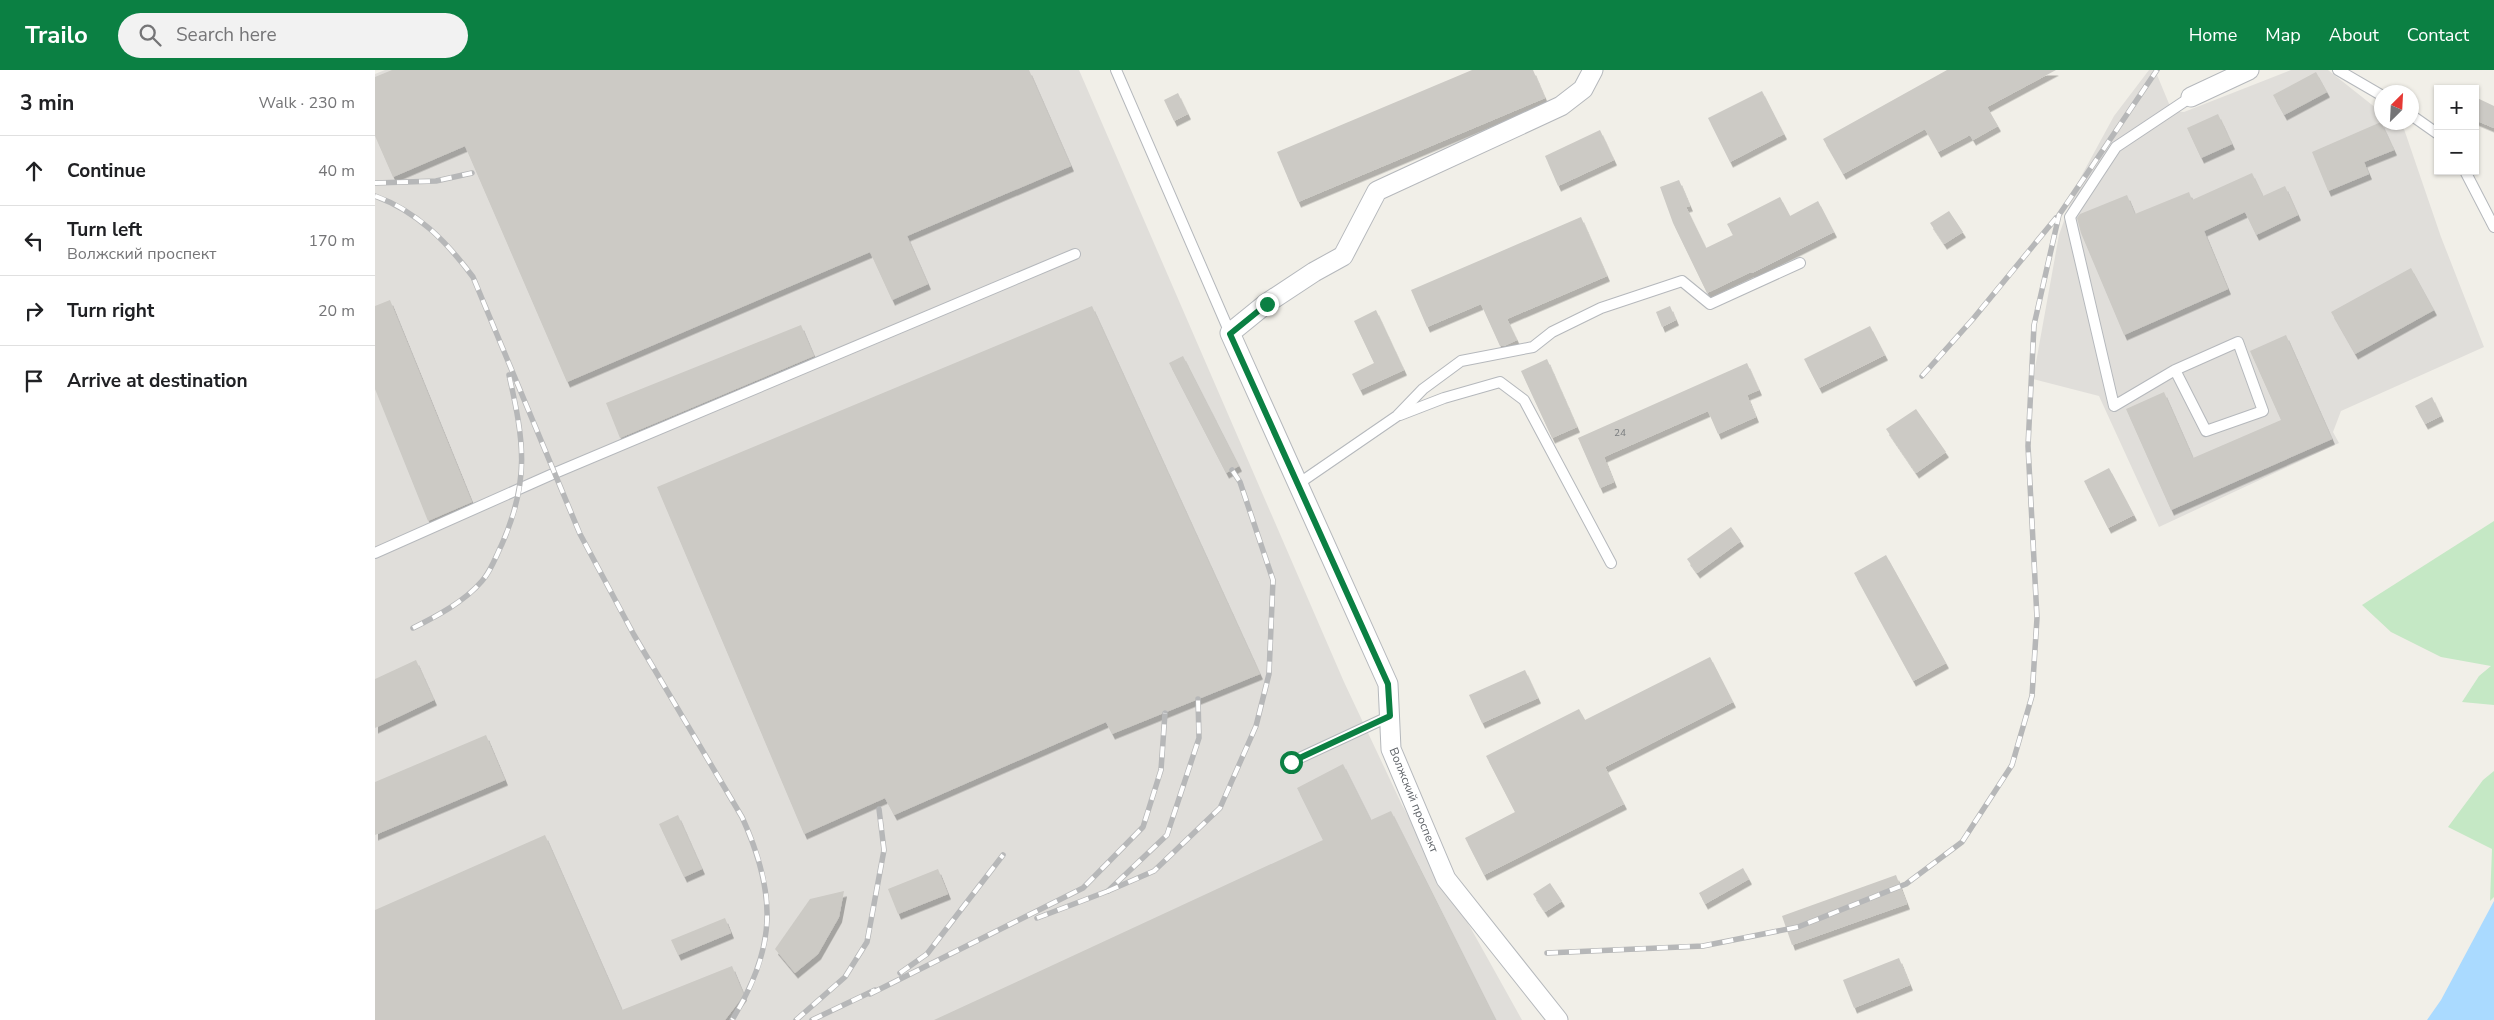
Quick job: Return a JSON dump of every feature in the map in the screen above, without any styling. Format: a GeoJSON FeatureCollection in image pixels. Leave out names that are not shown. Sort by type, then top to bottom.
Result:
{"type":"FeatureCollection","features":[{"type":"Feature","properties":{"kind":"street"},"geometry":{"type":"LineString","coordinates":[[1230,334],[1275,298],[1314,272],[1343,256],[1377,191],[1561,106],[1583,89],[1593,70]]}},
{"type":"Feature","properties":{"kind":"street"},"geometry":{"type":"LineString","coordinates":[[2191,97],[2249,70]]}},
{"type":"Feature","properties":{"kind":"street","name":"Волжский проспект"},"geometry":{"type":"LineString","coordinates":[[1230,334],[1388,684],[1391,749],[1446,879],[1558,1020]]}},
{"type":"Feature","properties":{"kind":"lane"},"geometry":{"type":"LineString","coordinates":[[1115,70],[1230,334]]}},
{"type":"Feature","properties":{"kind":"lane"},"geometry":{"type":"LineString","coordinates":[[2338,70],[2374,92]]}},
{"type":"Feature","properties":{"kind":"lane"},"geometry":{"type":"LineString","coordinates":[[2175,370],[2206,431],[2263,411],[2238,342],[2175,370],[2114,406],[2069,217],[2116,147],[2191,97]]}},
{"type":"Feature","properties":{"kind":"lane"},"geometry":{"type":"LineString","coordinates":[[2419,121],[2434,131]]}},
{"type":"Feature","properties":{"kind":"lane"},"geometry":{"type":"LineString","coordinates":[[2467,175],[2494,228]]}},
{"type":"Feature","properties":{"kind":"lane"},"geometry":{"type":"LineString","coordinates":[[375,553],[555,473],[1075,254]]}},
{"type":"Feature","properties":{"kind":"lane"},"geometry":{"type":"LineString","coordinates":[[1298,484],[1397,416],[1423,389],[1461,361],[1533,347],[1552,332],[1601,308],[1682,281],[1710,304],[1800,263]]}},
{"type":"Feature","properties":{"kind":"lane"},"geometry":{"type":"LineString","coordinates":[[1397,416],[1444,398],[1500,382],[1523,400],[1611,563]]}},
{"type":"Feature","properties":{"kind":"lane"},"geometry":{"type":"LineString","coordinates":[[1291,762],[1390,716]]}},
{"type":"Feature","properties":{"kind":"shaded area"},"geometry":{"type":"Polygon","coordinates":[[[385,70],[1079,70],[1344,682],[1402,805],[1522,1020],[375,1020],[375,74],[385,70]]]}},
{"type":"Feature","properties":{"kind":"shaded area"},"geometry":{"type":"Polygon","coordinates":[[[2149,70],[2155,70],[2172,111],[2184,112],[2291,70],[2328,70],[2374,106],[2374,130],[2404,130],[2441,237],[2484,347],[2341,411],[2333,432],[2339,443],[2159,527],[2099,396],[2033,379],[2059,235],[2077,184],[2114,116],[2149,70]]]}},
{"type":"Feature","properties":{"kind":"green space"},"geometry":{"type":"Polygon","coordinates":[[[2494,521],[2494,705],[2462,702],[2479,676],[2491,666],[2441,657],[2391,632],[2362,605],[2494,521]]]}},
{"type":"Feature","properties":{"kind":"green space"},"geometry":{"type":"Polygon","coordinates":[[[2494,771],[2494,897],[2490,901],[2492,849],[2448,827],[2483,780],[2494,771]]]}},
{"type":"Feature","properties":{"kind":"water"},"geometry":{"type":"Polygon","coordinates":[[[2494,901],[2494,1020],[2427,1020],[2441,1000],[2494,901]]]}},
{"type":"Feature","properties":{"kind":"building"},"geometry":{"type":"Polygon","coordinates":[[[392,70],[1029,70],[1071,166],[907,236],[928,284],[892,300],[870,252],[567,382],[465,146],[393,177],[375,136],[375,77],[392,70]]]}},
{"type":"Feature","properties":{"kind":"building"},"geometry":{"type":"Polygon","coordinates":[[[1472,70],[1533,70],[1545,98],[1298,202],[1277,152],[1472,70]]]}},
{"type":"Feature","properties":{"kind":"building"},"geometry":{"type":"Polygon","coordinates":[[[1947,70],[2056,70],[1987,107],[1998,126],[1973,140],[1970,135],[1938,152],[1925,129],[1843,174],[1823,139],[1947,70]]]}},
{"type":"Feature","properties":{"kind":"building"},"geometry":{"type":"Polygon","coordinates":[[[2316,72],[2327,92],[2284,115],[2273,95],[2316,72]]]}},
{"type":"Feature","properties":{"kind":"building"},"geometry":{"type":"Polygon","coordinates":[[[1762,91],[1784,134],[1730,162],[1708,118],[1762,91]]]}},
{"type":"Feature","properties":{"kind":"building"},"geometry":{"type":"Polygon","coordinates":[[[1178,93],[1188,114],[1174,121],[1164,100],[1178,93]]]}},
{"type":"Feature","properties":{"kind":"building"},"geometry":{"type":"Polygon","coordinates":[[[2479,99],[2494,106],[2494,128],[2479,122],[2479,99]]]}},
{"type":"Feature","properties":{"kind":"building"},"geometry":{"type":"Polygon","coordinates":[[[2218,114],[2232,144],[2201,158],[2187,128],[2218,114]]]}},
{"type":"Feature","properties":{"kind":"building"},"geometry":{"type":"Polygon","coordinates":[[[2374,125],[2374,130],[2385,130],[2394,150],[2364,162],[2369,174],[2328,191],[2312,152],[2374,125]]]}},
{"type":"Feature","properties":{"kind":"building"},"geometry":{"type":"Polygon","coordinates":[[[1600,130],[1614,160],[1558,186],[1545,156],[1600,130]]]}},
{"type":"Feature","properties":{"kind":"building"},"geometry":{"type":"Polygon","coordinates":[[[2252,173],[2263,196],[2285,186],[2298,215],[2256,235],[2245,212],[2204,231],[2228,289],[2124,335],[2081,233],[2077,218],[2080,214],[2127,195],[2135,214],[2189,192],[2192,200],[2252,173]]]}},
{"type":"Feature","properties":{"kind":"building"},"geometry":{"type":"Polygon","coordinates":[[[1679,180],[1690,206],[1686,207],[1706,248],[1733,235],[1727,224],[1780,197],[1790,216],[1818,201],[1834,232],[1707,293],[1673,223],[1660,187],[1679,180]]]}},
{"type":"Feature","properties":{"kind":"building"},"geometry":{"type":"Polygon","coordinates":[[[1949,211],[1963,232],[1944,244],[1930,223],[1949,211]]]}},
{"type":"Feature","properties":{"kind":"building"},"geometry":{"type":"Polygon","coordinates":[[[1581,217],[1607,276],[1507,319],[1517,340],[1504,346],[1500,346],[1481,304],[1427,327],[1411,290],[1581,217]]]}},
{"type":"Feature","properties":{"kind":"building"},"geometry":{"type":"Polygon","coordinates":[[[2411,268],[2434,310],[2355,354],[2331,312],[2411,268]]]}},
{"type":"Feature","properties":{"kind":"building"},"geometry":{"type":"Polygon","coordinates":[[[390,300],[472,502],[428,521],[375,389],[375,306],[390,300]]]}},
{"type":"Feature","properties":{"kind":"building"},"geometry":{"type":"Polygon","coordinates":[[[1092,306],[1260,674],[1112,734],[1106,722],[894,815],[885,798],[804,834],[657,487],[1092,306]]]}},
{"type":"Feature","properties":{"kind":"building"},"geometry":{"type":"Polygon","coordinates":[[[1670,306],[1676,320],[1662,327],[1656,312],[1670,306]]]}},
{"type":"Feature","properties":{"kind":"building"},"geometry":{"type":"Polygon","coordinates":[[[1376,310],[1404,370],[1360,390],[1352,374],[1374,363],[1354,321],[1376,310]]]}},
{"type":"Feature","properties":{"kind":"building"},"geometry":{"type":"Polygon","coordinates":[[[801,325],[814,356],[620,438],[606,403],[801,325]]]}},
{"type":"Feature","properties":{"kind":"building"},"geometry":{"type":"Polygon","coordinates":[[[1870,326],[1885,355],[1819,388],[1804,359],[1870,326]]]}},
{"type":"Feature","properties":{"kind":"building"},"geometry":{"type":"Polygon","coordinates":[[[2286,335],[2332,439],[2171,510],[2126,409],[2164,392],[2193,458],[2281,420],[2250,351],[2286,335]]]}},
{"type":"Feature","properties":{"kind":"building"},"geometry":{"type":"Polygon","coordinates":[[[1183,356],[1239,466],[1226,473],[1169,363],[1183,356]]]}},
{"type":"Feature","properties":{"kind":"building"},"geometry":{"type":"Polygon","coordinates":[[[1547,359],[1577,427],[1552,438],[1521,371],[1547,359]]]}},
{"type":"Feature","properties":{"kind":"building"},"geometry":{"type":"Polygon","coordinates":[[[1747,363],[1759,390],[1747,395],[1756,417],[1718,434],[1708,411],[1604,457],[1614,482],[1600,488],[1578,438],[1747,363]]]}},
{"type":"Feature","properties":{"kind":"building"},"geometry":{"type":"Polygon","coordinates":[[[2432,397],[2441,416],[2425,424],[2415,406],[2432,397]]]}},
{"type":"Feature","properties":{"kind":"building"},"geometry":{"type":"Polygon","coordinates":[[[1916,409],[1946,452],[1916,473],[1886,429],[1916,409]]]}},
{"type":"Feature","properties":{"kind":"building"},"geometry":{"type":"Polygon","coordinates":[[[2109,468],[2134,515],[2108,528],[2084,481],[2109,468]]]}},
{"type":"Feature","properties":{"kind":"building"},"geometry":{"type":"Polygon","coordinates":[[[1731,527],[1741,541],[1697,573],[1687,559],[1731,527]]]}},
{"type":"Feature","properties":{"kind":"building"},"geometry":{"type":"Polygon","coordinates":[[[1886,555],[1946,663],[1913,681],[1854,573],[1886,555]]]}},
{"type":"Feature","properties":{"kind":"building"},"geometry":{"type":"Polygon","coordinates":[[[1710,657],[1733,702],[1605,767],[1624,804],[1484,875],[1465,838],[1515,812],[1486,756],[1579,709],[1585,720],[1710,657]]]}},
{"type":"Feature","properties":{"kind":"building"},"geometry":{"type":"Polygon","coordinates":[[[416,660],[434,700],[375,728],[375,679],[416,660]]]}},
{"type":"Feature","properties":{"kind":"building"},"geometry":{"type":"Polygon","coordinates":[[[1525,670],[1538,698],[1482,723],[1469,695],[1525,670]]]}},
{"type":"Feature","properties":{"kind":"building"},"geometry":{"type":"Polygon","coordinates":[[[486,735],[505,780],[375,835],[375,782],[486,735]]]}},
{"type":"Feature","properties":{"kind":"building"},"geometry":{"type":"Polygon","coordinates":[[[1343,764],[1371,820],[1391,811],[1496,1020],[934,1020],[1323,840],[1297,788],[1343,764]]]}},
{"type":"Feature","properties":{"kind":"building"},"geometry":{"type":"Polygon","coordinates":[[[678,815],[702,869],[684,877],[659,824],[678,815]]]}},
{"type":"Feature","properties":{"kind":"building"},"geometry":{"type":"Polygon","coordinates":[[[545,835],[622,1010],[732,966],[744,995],[725,1020],[375,1020],[375,910],[545,835]]]}},
{"type":"Feature","properties":{"kind":"building"},"geometry":{"type":"Polygon","coordinates":[[[1743,868],[1749,879],[1705,904],[1699,893],[1743,868]]]}},
{"type":"Feature","properties":{"kind":"building"},"geometry":{"type":"Polygon","coordinates":[[[938,869],[948,894],[898,914],[888,889],[938,869]]]}},
{"type":"Feature","properties":{"kind":"building"},"geometry":{"type":"Polygon","coordinates":[[[1896,875],[1907,904],[1792,945],[1782,916],[1896,875]]]}},
{"type":"Feature","properties":{"kind":"building"},"geometry":{"type":"Polygon","coordinates":[[[1550,883],[1562,901],[1545,912],[1533,894],[1550,883]]]}},
{"type":"Feature","properties":{"kind":"building"},"geometry":{"type":"Polygon","coordinates":[[[844,891],[839,917],[818,954],[795,973],[775,949],[810,899],[844,891]]]}},
{"type":"Feature","properties":{"kind":"building"},"geometry":{"type":"Polygon","coordinates":[[[725,918],[731,933],[678,955],[671,940],[725,918]]]}},
{"type":"Feature","properties":{"kind":"building"},"geometry":{"type":"Polygon","coordinates":[[[1899,958],[1910,985],[1854,1008],[1843,980],[1899,958]]]}},
{"type":"Feature","properties":{"kind":"railway"},"geometry":{"type":"LineString","coordinates":[[1547,953],[1703,946],[1798,927],[1906,884],[1962,842],[2012,765],[2032,696],[2037,618],[2028,446],[2034,325],[2059,215],[2157,70]]}},
{"type":"Feature","properties":{"kind":"railway"},"geometry":{"type":"LineString","coordinates":[[375,183],[436,181],[472,173]]}},
{"type":"Feature","properties":{"kind":"railway"},"geometry":{"type":"LineString","coordinates":[[375,196],[390,202],[418,219],[442,240],[473,277],[580,534],[634,635],[742,817],[762,871],[767,920],[764,944],[757,968],[747,993],[732,1020]]}},
{"type":"Feature","properties":{"kind":"railway"},"geometry":{"type":"LineString","coordinates":[[1922,376],[1973,319],[2056,218]]}},
{"type":"Feature","properties":{"kind":"railway"},"geometry":{"type":"LineString","coordinates":[[413,628],[459,602],[475,589],[488,573],[511,521],[517,500],[522,460],[518,420],[509,375]]}},
{"type":"Feature","properties":{"kind":"railway"},"geometry":{"type":"LineString","coordinates":[[1108,891],[1154,871],[1220,808],[1256,726],[1269,674],[1273,580],[1240,482],[1232,470]]}},
{"type":"Feature","properties":{"kind":"railway"},"geometry":{"type":"LineString","coordinates":[[1037,918],[1108,891],[1167,835],[1199,738],[1198,699]]}},
{"type":"Feature","properties":{"kind":"railway"},"geometry":{"type":"LineString","coordinates":[[870,994],[1083,888],[1143,827],[1161,770],[1165,713]]}},
{"type":"Feature","properties":{"kind":"railway"},"geometry":{"type":"LineString","coordinates":[[796,1020],[845,977],[867,942],[884,850],[879,809]]}},
{"type":"Feature","properties":{"kind":"railway"},"geometry":{"type":"LineString","coordinates":[[900,973],[927,954],[1003,855]]}},
{"type":"Feature","properties":{"kind":"railway"},"geometry":{"type":"LineString","coordinates":[[812,1020],[875,990]]}},
{"type":"Feature","properties":{"kind":"route"},"geometry":{"type":"LineString","coordinates":[[1267,304],[1230,334],[1388,684],[1390,716],[1366,729],[1291,762]]}}]}
